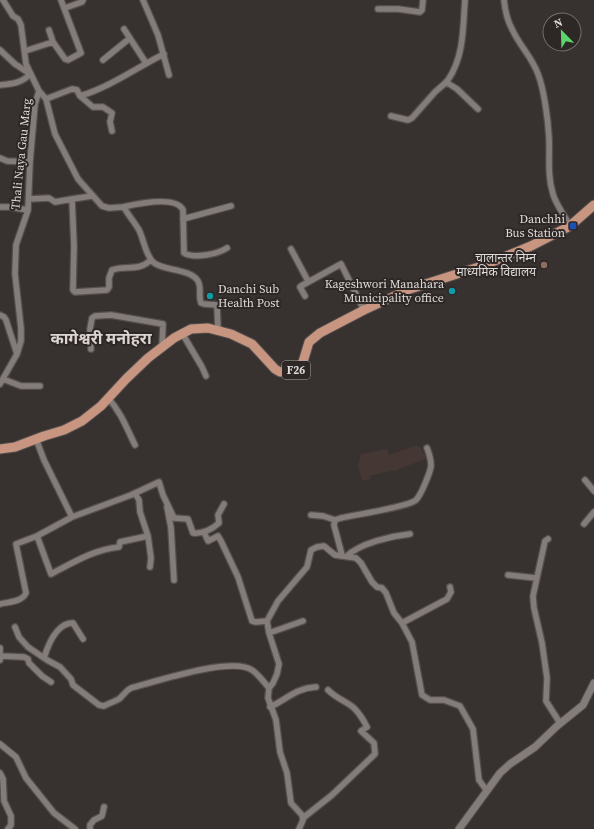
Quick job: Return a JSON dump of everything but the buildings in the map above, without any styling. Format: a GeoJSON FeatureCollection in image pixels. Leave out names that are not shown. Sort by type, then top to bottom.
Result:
{"type":"FeatureCollection","features":[{"type":"Feature","properties":{"kind":"main road","name":"F26"},"geometry":{"type":"LineString","coordinates":[[0,449],[15,447],[64,430],[82,421],[91,415],[131,374],[162,347],[190,329],[200,328],[218,330],[231,334],[252,344],[270,364],[280,372],[293,372],[299,369],[302,365],[308,342],[320,333],[364,310],[410,289],[471,270],[518,252],[570,226],[594,205]]}},
{"type":"Feature","properties":{"kind":"street","name":"Thali Naya Gau Marg"},"geometry":{"type":"LineString","coordinates":[[2,382],[17,354],[21,341],[15,274],[16,245],[28,210],[35,104],[39,92],[26,64],[21,25],[18,19],[13,16],[3,0]]}},
{"type":"Feature","properties":{"kind":"street"},"geometry":{"type":"LineString","coordinates":[[49,30],[53,42],[66,60],[81,53],[61,0]]}},
{"type":"Feature","properties":{"kind":"street"},"geometry":{"type":"LineString","coordinates":[[65,8],[82,2],[83,0]]}},
{"type":"Feature","properties":{"kind":"street"},"geometry":{"type":"LineString","coordinates":[[143,0],[153,20],[169,75]]}},
{"type":"Feature","properties":{"kind":"street"},"geometry":{"type":"LineString","coordinates":[[378,9],[398,9],[420,12],[422,10],[423,0]]}},
{"type":"Feature","properties":{"kind":"street"},"geometry":{"type":"LineString","coordinates":[[391,116],[408,120],[412,118],[446,82],[455,68],[460,51],[465,16],[465,0]]}},
{"type":"Feature","properties":{"kind":"street"},"geometry":{"type":"LineString","coordinates":[[504,0],[512,30],[525,49],[539,75],[549,137],[549,167],[553,195],[570,226]]}},
{"type":"Feature","properties":{"kind":"street"},"geometry":{"type":"LineString","coordinates":[[124,28],[146,63]]}},
{"type":"Feature","properties":{"kind":"street"},"geometry":{"type":"LineString","coordinates":[[103,60],[130,38]]}},
{"type":"Feature","properties":{"kind":"street"},"geometry":{"type":"LineString","coordinates":[[25,51],[53,42]]}},
{"type":"Feature","properties":{"kind":"street"},"geometry":{"type":"LineString","coordinates":[[0,50],[15,64],[30,74],[25,79],[18,82],[0,85]]}},
{"type":"Feature","properties":{"kind":"street"},"geometry":{"type":"LineString","coordinates":[[80,96],[121,78],[164,54]]}},
{"type":"Feature","properties":{"kind":"street"},"geometry":{"type":"LineString","coordinates":[[446,82],[457,89],[478,109]]}},
{"type":"Feature","properties":{"kind":"street"},"geometry":{"type":"LineString","coordinates":[[46,99],[72,89],[77,90],[80,96],[93,107],[103,107],[112,113],[110,122],[112,131]]}},
{"type":"Feature","properties":{"kind":"street"},"geometry":{"type":"LineString","coordinates":[[39,92],[46,99],[55,134],[78,180],[105,208],[154,202],[166,202],[182,207],[183,250],[186,255],[193,256],[213,254],[222,252],[227,248]]}},
{"type":"Feature","properties":{"kind":"street"},"geometry":{"type":"LineString","coordinates":[[0,158],[7,161],[30,162]]}},
{"type":"Feature","properties":{"kind":"street"},"geometry":{"type":"LineString","coordinates":[[29,198],[49,198],[55,202],[92,196]]}},
{"type":"Feature","properties":{"kind":"street"},"geometry":{"type":"LineString","coordinates":[[72,200],[74,246],[73,290],[75,292],[107,290],[109,287],[109,278],[112,270],[138,268],[151,260]]}},
{"type":"Feature","properties":{"kind":"street"},"geometry":{"type":"LineString","coordinates":[[183,219],[231,206]]}},
{"type":"Feature","properties":{"kind":"street"},"geometry":{"type":"LineString","coordinates":[[0,207],[28,210]]}},
{"type":"Feature","properties":{"kind":"street"},"geometry":{"type":"LineString","coordinates":[[123,207],[139,230],[151,260],[156,264],[176,269],[195,278],[200,287],[199,299],[201,303],[217,305],[218,330]]}},
{"type":"Feature","properties":{"kind":"street"},"geometry":{"type":"LineString","coordinates":[[291,249],[308,281]]}},
{"type":"Feature","properties":{"kind":"street"},"geometry":{"type":"LineString","coordinates":[[305,296],[300,286],[340,264],[364,310]]}},
{"type":"Feature","properties":{"kind":"street"},"geometry":{"type":"LineString","coordinates":[[0,315],[6,320],[17,354]]}},
{"type":"Feature","properties":{"kind":"street"},"geometry":{"type":"LineString","coordinates":[[91,349],[90,330],[92,318],[95,316],[111,315],[163,324],[162,347]]}},
{"type":"Feature","properties":{"kind":"street"},"geometry":{"type":"LineString","coordinates":[[182,333],[206,376]]}},
{"type":"Feature","properties":{"kind":"street"},"geometry":{"type":"LineString","coordinates":[[2,382],[21,386],[40,386]]}},
{"type":"Feature","properties":{"kind":"street"},"geometry":{"type":"LineString","coordinates":[[108,398],[116,406],[135,445]]}},
{"type":"Feature","properties":{"kind":"street"},"geometry":{"type":"LineString","coordinates":[[36,439],[44,460],[72,517]]}},
{"type":"Feature","properties":{"kind":"street"},"geometry":{"type":"LineString","coordinates":[[311,515],[323,516],[336,520],[400,506],[417,499],[425,484],[431,466],[427,448]]}},
{"type":"Feature","properties":{"kind":"street"},"geometry":{"type":"LineString","coordinates":[[585,480],[594,491]]}},
{"type":"Feature","properties":{"kind":"street"},"geometry":{"type":"LineString","coordinates":[[0,604],[12,602],[25,597],[26,594],[16,544],[37,536],[72,517],[135,493],[159,482],[174,518],[188,519],[193,534],[199,534],[214,528],[218,524],[218,515],[224,504]]}},
{"type":"Feature","properties":{"kind":"street"},"geometry":{"type":"LineString","coordinates":[[135,493],[148,536],[151,558],[150,567]]}},
{"type":"Feature","properties":{"kind":"street"},"geometry":{"type":"LineString","coordinates":[[166,501],[171,528],[174,580]]}},
{"type":"Feature","properties":{"kind":"street"},"geometry":{"type":"LineString","coordinates":[[584,524],[594,512]]}},
{"type":"Feature","properties":{"kind":"street"},"geometry":{"type":"LineString","coordinates":[[336,520],[334,525],[345,556]]}},
{"type":"Feature","properties":{"kind":"street"},"geometry":{"type":"LineString","coordinates":[[204,532],[208,541],[218,536],[221,541],[238,577],[252,621],[267,621]]}},
{"type":"Feature","properties":{"kind":"street"},"geometry":{"type":"LineString","coordinates":[[345,556],[356,549],[398,535],[410,534]]}},
{"type":"Feature","properties":{"kind":"street"},"geometry":{"type":"LineString","coordinates":[[37,536],[51,574],[93,552],[119,547],[120,542],[148,536]]}},
{"type":"Feature","properties":{"kind":"street"},"geometry":{"type":"LineString","coordinates":[[548,539],[545,541],[533,596],[547,678],[546,701],[560,724]]}},
{"type":"Feature","properties":{"kind":"street"},"geometry":{"type":"LineString","coordinates":[[303,818],[298,809],[291,803],[288,779],[280,752],[276,720],[268,698],[269,688],[273,682],[279,664],[269,633],[267,621],[278,601],[307,567],[311,550],[317,547],[324,546],[335,554],[356,558],[361,563],[372,582],[377,587],[382,588],[386,593],[394,613],[402,623],[412,642],[422,695],[430,700],[444,700],[460,706],[473,729],[479,780],[487,791]]}},
{"type":"Feature","properties":{"kind":"street"},"geometry":{"type":"LineString","coordinates":[[508,575],[536,578]]}},
{"type":"Feature","properties":{"kind":"street"},"geometry":{"type":"LineString","coordinates":[[402,623],[447,599],[450,592],[450,587]]}},
{"type":"Feature","properties":{"kind":"street"},"geometry":{"type":"LineString","coordinates":[[269,633],[303,621]]}},
{"type":"Feature","properties":{"kind":"street"},"geometry":{"type":"LineString","coordinates":[[44,658],[52,636],[67,623],[73,622],[83,639]]}},
{"type":"Feature","properties":{"kind":"street"},"geometry":{"type":"LineString","coordinates":[[15,627],[19,637],[28,647],[60,667],[71,679],[73,684],[99,705],[104,706],[116,700],[122,696],[126,690],[131,688],[166,677],[216,666],[248,668],[252,670],[269,688]]}},
{"type":"Feature","properties":{"kind":"street"},"geometry":{"type":"LineString","coordinates":[[0,648],[0,660]]}},
{"type":"Feature","properties":{"kind":"street"},"geometry":{"type":"LineString","coordinates":[[0,656],[24,657],[28,659],[29,663],[42,676],[51,682]]}},
{"type":"Feature","properties":{"kind":"street"},"geometry":{"type":"LineString","coordinates":[[459,829],[500,773],[510,764],[535,747],[583,705],[594,683]]}},
{"type":"Feature","properties":{"kind":"street"},"geometry":{"type":"LineString","coordinates":[[270,707],[296,692],[316,687]]}},
{"type":"Feature","properties":{"kind":"street"},"geometry":{"type":"LineString","coordinates":[[299,829],[303,818],[332,795],[375,754],[374,743],[361,731],[367,727],[357,712],[348,704],[335,697],[328,690]]}},
{"type":"Feature","properties":{"kind":"street"},"geometry":{"type":"LineString","coordinates":[[0,744],[16,757],[26,778],[54,813],[75,829]]}},
{"type":"Feature","properties":{"kind":"street"},"geometry":{"type":"LineString","coordinates":[[0,773],[3,779],[4,801],[11,816],[8,829]]}},
{"type":"Feature","properties":{"kind":"street"},"geometry":{"type":"LineString","coordinates":[[90,829],[90,825],[94,820],[102,816],[104,807]]}},
{"type":"Feature","properties":{"kind":"shaded area"},"geometry":{"type":"Polygon","coordinates":[[[416,445],[421,448],[426,457],[425,459],[394,471],[370,476],[370,479],[362,481],[358,466],[361,454],[387,449],[389,455],[416,445]]]}},
{"type":"Feature","properties":{"kind":"place","name":"Danchhi Bus Station"},"geometry":{"type":"Point","coordinates":[573,226]}},
{"type":"Feature","properties":{"kind":"place","name":"चालान्तर निम्न माध्यमिक विद्यालय"},"geometry":{"type":"Point","coordinates":[544,265]}},
{"type":"Feature","properties":{"kind":"place","name":"Kageshwori Manahara Municipality office"},"geometry":{"type":"Point","coordinates":[452,291]}},
{"type":"Feature","properties":{"kind":"place","name":"Danchi Sub Health Post"},"geometry":{"type":"Point","coordinates":[210,296]}},
{"type":"Feature","properties":{"kind":"district","name":"कागेश्वरी मनोहरा"},"geometry":{"type":"Point","coordinates":[101,338]}}]}
